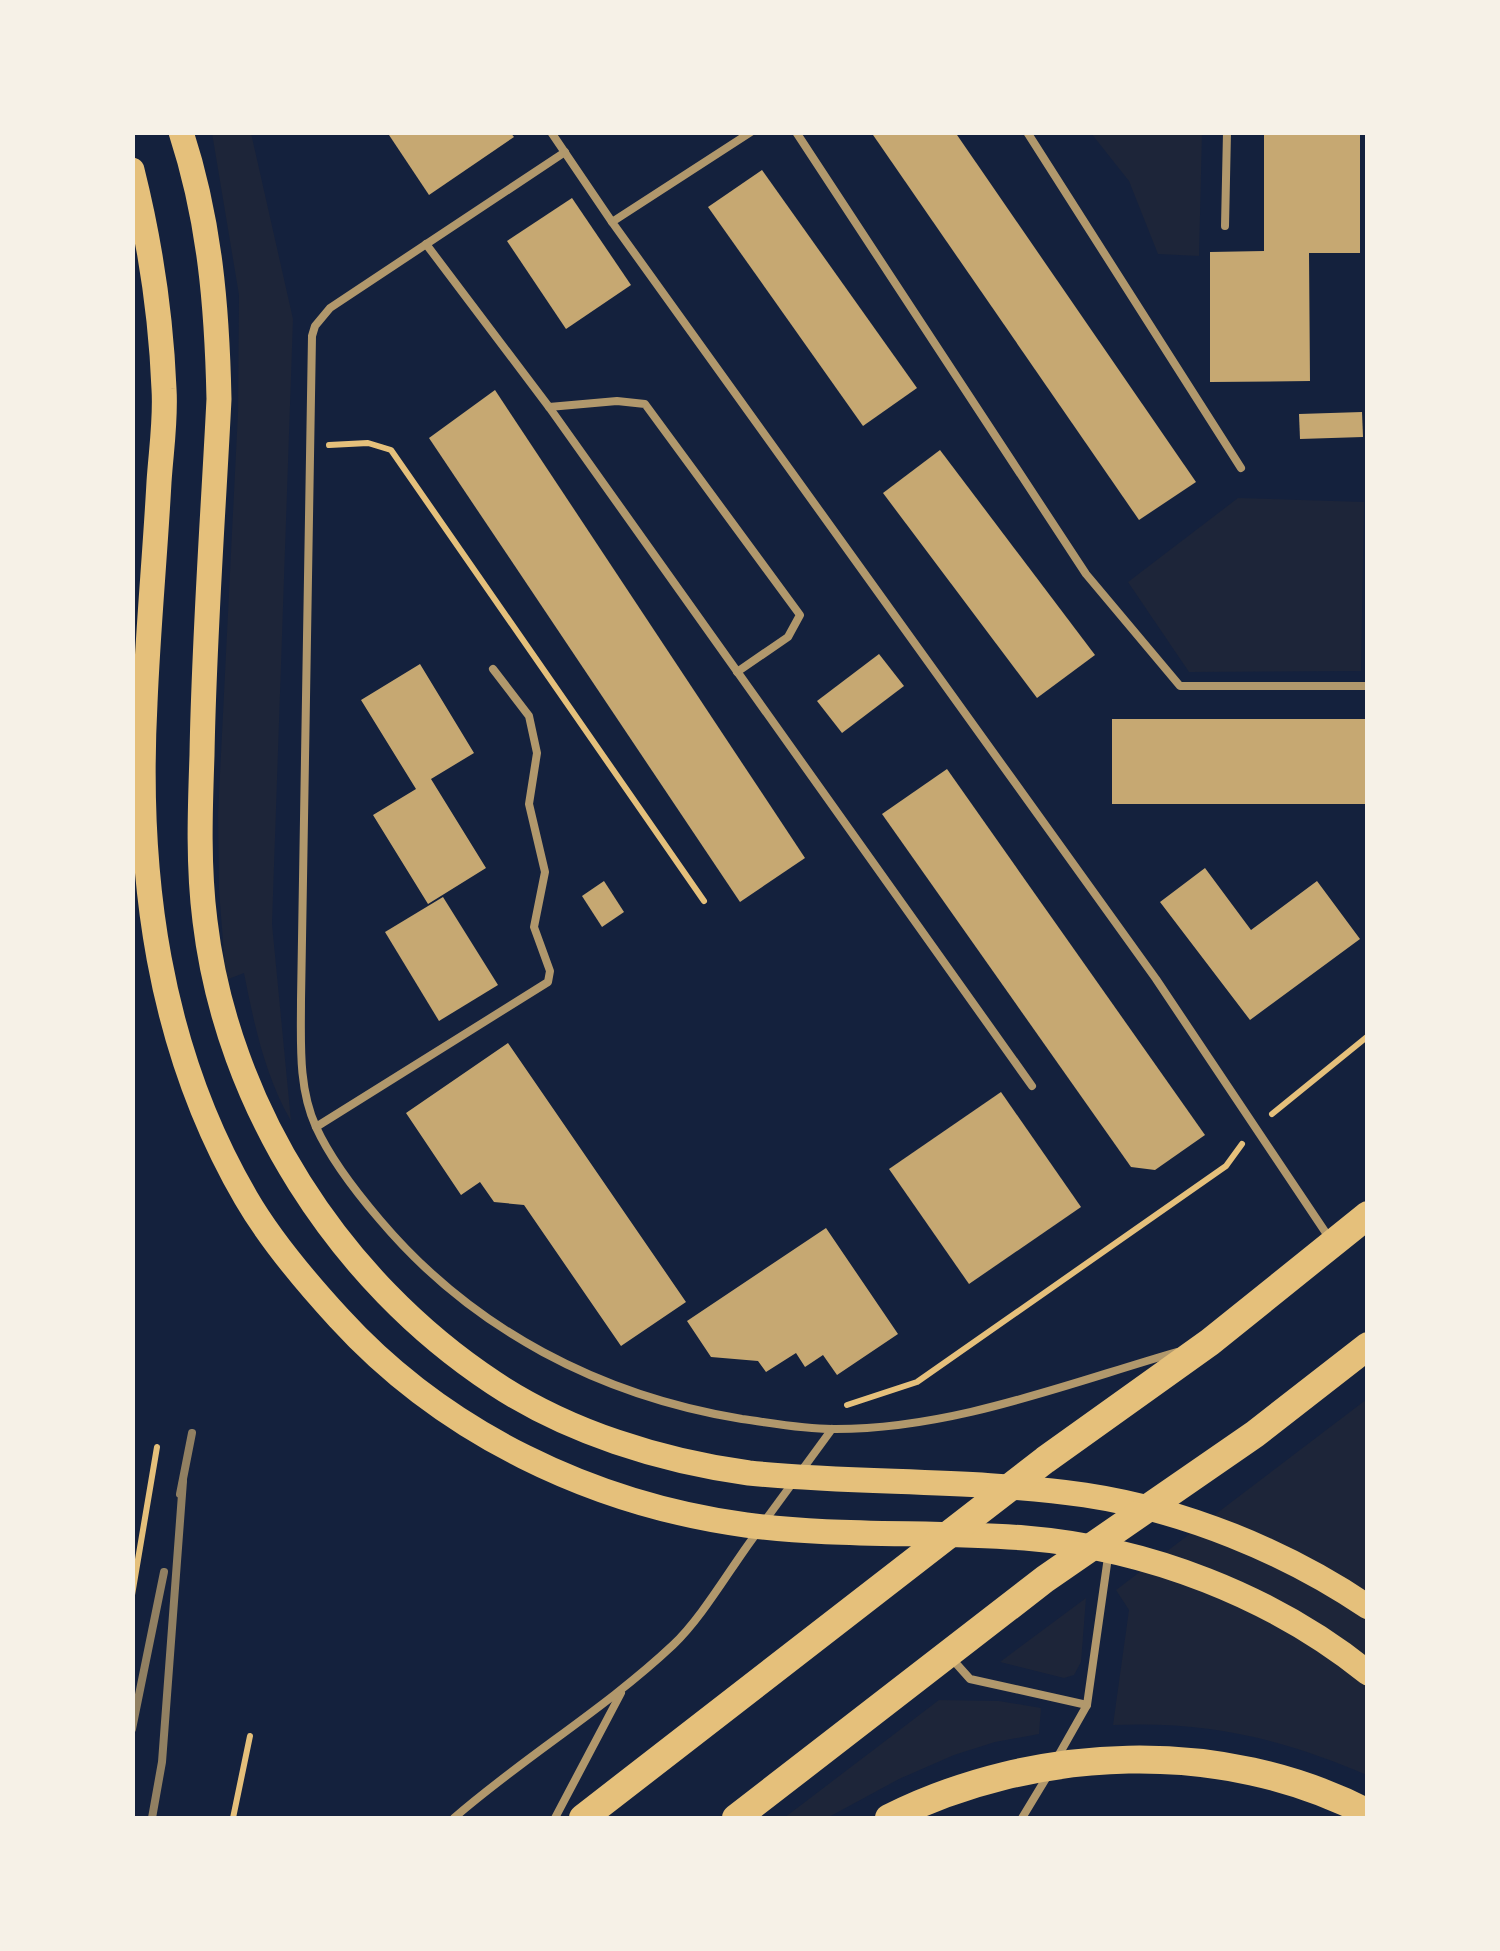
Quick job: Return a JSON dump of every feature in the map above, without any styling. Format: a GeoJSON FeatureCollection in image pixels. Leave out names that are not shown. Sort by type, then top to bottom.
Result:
{"type":"FeatureCollection","features":[{"type":"Feature","properties":{"kind":"highway"},"geometry":{"type":"LineString","coordinates":[[584,1818],[1044,1460],[1210,1342],[1368,1215]]}},
{"type":"Feature","properties":{"kind":"highway"},"geometry":{"type":"LineString","coordinates":[[736,1818],[947,1653],[1254,1434],[1368,1346]]}},
{"type":"Feature","properties":{"kind":"highway"},"geometry":{"type":"LineString","coordinates":[[888,1818],[954,1791],[1026,1772],[1092,1762],[1153,1760],[1254,1770],[1337,1797],[1368,1813]]}},
{"type":"Feature","properties":{"kind":"main road"},"geometry":{"type":"LineString","coordinates":[[182,135],[199,188],[209,240],[218,336],[219,399],[202,711],[200,854],[204,921],[214,985],[230,1038],[270,1130],[322,1216],[353,1256],[421,1327],[458,1358],[523,1400],[623,1444],[712,1468],[786,1477],[1046,1491],[1118,1501],[1253,1545],[1318,1575],[1368,1607]]}},
{"type":"Feature","properties":{"kind":"main road"},"geometry":{"type":"LineString","coordinates":[[132,170],[160,318],[165,396],[144,710],[146,863],[153,938],[169,1007],[203,1111],[224,1159],[249,1204],[317,1294],[390,1371],[475,1430],[563,1474],[658,1507],[752,1526],[1028,1538],[1089,1548],[1156,1565],[1270,1608],[1368,1674]]}},
{"type":"Feature","properties":{"kind":"lane"},"geometry":{"type":"LineString","coordinates":[[551,132],[1156,979],[1332,1243]]}},
{"type":"Feature","properties":{"kind":"lane"},"geometry":{"type":"LineString","coordinates":[[612,222],[751,132]]}},
{"type":"Feature","properties":{"kind":"lane"},"geometry":{"type":"LineString","coordinates":[[796,132],[1086,574],[1180,686],[1368,686]]}},
{"type":"Feature","properties":{"kind":"lane"},"geometry":{"type":"LineString","coordinates":[[1027,132],[1241,468]]}},
{"type":"Feature","properties":{"kind":"lane"},"geometry":{"type":"LineString","coordinates":[[1225,226],[1227,132]]}},
{"type":"Feature","properties":{"kind":"lane"},"geometry":{"type":"LineString","coordinates":[[565,152],[330,308],[315,326],[310,347],[308,447],[301,1033],[306,1100],[316,1128],[368,1206],[412,1255],[483,1318],[542,1353],[603,1382],[668,1404],[786,1426],[832,1429],[912,1424],[989,1406],[1210,1342]]}},
{"type":"Feature","properties":{"kind":"lane"},"geometry":{"type":"LineString","coordinates":[[426,244],[549,407],[1032,1086]]}},
{"type":"Feature","properties":{"kind":"lane"},"geometry":{"type":"LineString","coordinates":[[549,407],[645,404],[800,615],[788,638],[737,672]]}},
{"type":"Feature","properties":{"kind":"lane"},"geometry":{"type":"LineString","coordinates":[[316,1128],[548,982],[550,971],[534,927],[545,872],[528,804],[537,753],[530,716],[493,668]]}},
{"type":"Feature","properties":{"kind":"lane"},"geometry":{"type":"LineString","coordinates":[[454,1818],[623,1689],[676,1642],[832,1429]]}},
{"type":"Feature","properties":{"kind":"lane"},"geometry":{"type":"LineString","coordinates":[[1022,1818],[1088,1705],[1111,1534]]}},
{"type":"Feature","properties":{"kind":"lane"},"geometry":{"type":"LineString","coordinates":[[947,1653],[970,1679],[1088,1705]]}},
{"type":"Feature","properties":{"kind":"lane"},"geometry":{"type":"LineString","coordinates":[[555,1818],[623,1689]]}},
{"type":"Feature","properties":{"kind":"path"},"geometry":{"type":"LineString","coordinates":[[308,447],[368,443],[391,450],[704,901]]}},
{"type":"Feature","properties":{"kind":"path"},"geometry":{"type":"LineString","coordinates":[[842,1407],[918,1382],[973,1345],[1226,1166],[1255,1128],[1368,1036]]}},
{"type":"Feature","properties":{"kind":"path"},"geometry":{"type":"LineString","coordinates":[[132,1595],[157,1447]]}},
{"type":"Feature","properties":{"kind":"path"},"geometry":{"type":"LineString","coordinates":[[234,1818],[250,1736]]}},
{"type":"Feature","properties":{"kind":"shaded area"},"geometry":{"type":"Polygon","coordinates":[[[212,133],[251,133],[293,319],[272,924],[291,1121],[267,1068],[244,973],[226,980],[218,814],[238,412],[239,295],[212,133]]]}},
{"type":"Feature","properties":{"kind":"shaded area"},"geometry":{"type":"Polygon","coordinates":[[[1091,133],[1202,133],[1199,256],[1158,254],[1129,181],[1091,133]]]}},
{"type":"Feature","properties":{"kind":"shaded area"},"geometry":{"type":"Polygon","coordinates":[[[1238,498],[1364,502],[1361,671],[1189,672],[1128,582],[1238,498]]]}},
{"type":"Feature","properties":{"kind":"shaded area"},"geometry":{"type":"Polygon","coordinates":[[[1367,1399],[1367,1775],[1304,1751],[1243,1735],[1181,1726],[1113,1725],[1129,1610],[1116,1590],[1367,1399]]]}},
{"type":"Feature","properties":{"kind":"shaded area"},"geometry":{"type":"Polygon","coordinates":[[[1086,1598],[1081,1662],[1074,1675],[1064,1678],[1000,1662],[1086,1598]]]}},
{"type":"Feature","properties":{"kind":"shaded area"},"geometry":{"type":"Polygon","coordinates":[[[939,1700],[999,1701],[1041,1708],[1039,1734],[954,1755],[827,1818],[784,1818],[939,1700]]]}},
{"type":"Feature","properties":{"kind":"building"},"geometry":{"type":"Polygon","coordinates":[[[387,132],[510,132],[514,137],[429,195],[387,132]]]}},
{"type":"Feature","properties":{"kind":"building"},"geometry":{"type":"Polygon","coordinates":[[[871,132],[955,132],[1196,482],[1139,520],[871,132]]]}},
{"type":"Feature","properties":{"kind":"building"},"geometry":{"type":"Polygon","coordinates":[[[1264,132],[1360,132],[1360,253],[1309,253],[1310,381],[1210,382],[1210,252],[1264,251],[1264,132]]]}},
{"type":"Feature","properties":{"kind":"building"},"geometry":{"type":"Polygon","coordinates":[[[762,170],[917,388],[863,426],[708,207],[762,170]]]}},
{"type":"Feature","properties":{"kind":"building"},"geometry":{"type":"Polygon","coordinates":[[[572,198],[631,285],[566,329],[507,241],[572,198]]]}},
{"type":"Feature","properties":{"kind":"building"},"geometry":{"type":"Polygon","coordinates":[[[495,390],[805,858],[740,902],[429,438],[495,390]]]}},
{"type":"Feature","properties":{"kind":"building"},"geometry":{"type":"Polygon","coordinates":[[[1362,412],[1363,437],[1300,439],[1299,414],[1362,412]]]}},
{"type":"Feature","properties":{"kind":"building"},"geometry":{"type":"Polygon","coordinates":[[[940,450],[1095,655],[1037,698],[883,493],[940,450]]]}},
{"type":"Feature","properties":{"kind":"building"},"geometry":{"type":"Polygon","coordinates":[[[879,654],[904,686],[842,733],[817,701],[879,654]]]}},
{"type":"Feature","properties":{"kind":"building"},"geometry":{"type":"Polygon","coordinates":[[[420,664],[474,753],[431,779],[486,868],[428,904],[373,815],[416,789],[361,700],[420,664]]]}},
{"type":"Feature","properties":{"kind":"building"},"geometry":{"type":"Polygon","coordinates":[[[1112,719],[1368,719],[1368,804],[1112,804],[1112,719]]]}},
{"type":"Feature","properties":{"kind":"building"},"geometry":{"type":"Polygon","coordinates":[[[947,769],[1205,1135],[1155,1170],[1131,1167],[882,814],[947,769]]]}},
{"type":"Feature","properties":{"kind":"building"},"geometry":{"type":"Polygon","coordinates":[[[1205,868],[1251,930],[1317,881],[1360,939],[1250,1020],[1160,902],[1205,868]]]}},
{"type":"Feature","properties":{"kind":"building"},"geometry":{"type":"Polygon","coordinates":[[[604,881],[624,912],[602,927],[582,896],[604,881]]]}},
{"type":"Feature","properties":{"kind":"building"},"geometry":{"type":"Polygon","coordinates":[[[443,897],[498,985],[439,1021],[385,932],[443,897]]]}},
{"type":"Feature","properties":{"kind":"building"},"geometry":{"type":"Polygon","coordinates":[[[508,1043],[686,1302],[621,1346],[524,1205],[494,1202],[480,1182],[461,1195],[406,1113],[508,1043]]]}},
{"type":"Feature","properties":{"kind":"building"},"geometry":{"type":"Polygon","coordinates":[[[1001,1092],[1081,1207],[969,1284],[889,1169],[1001,1092]]]}},
{"type":"Feature","properties":{"kind":"building"},"geometry":{"type":"Polygon","coordinates":[[[826,1228],[898,1334],[837,1375],[823,1355],[805,1367],[796,1353],[766,1372],[758,1361],[711,1357],[687,1321],[826,1228]]]}},
{"type":"Feature","properties":{"kind":"railway"},"geometry":{"type":"LineString","coordinates":[[180,1494],[192,1433]]}},
{"type":"Feature","properties":{"kind":"railway"},"geometry":{"type":"LineString","coordinates":[[152,1818],[162,1762],[183,1481]]}},
{"type":"Feature","properties":{"kind":"railway"},"geometry":{"type":"LineString","coordinates":[[132,1729],[164,1572]]}}]}
